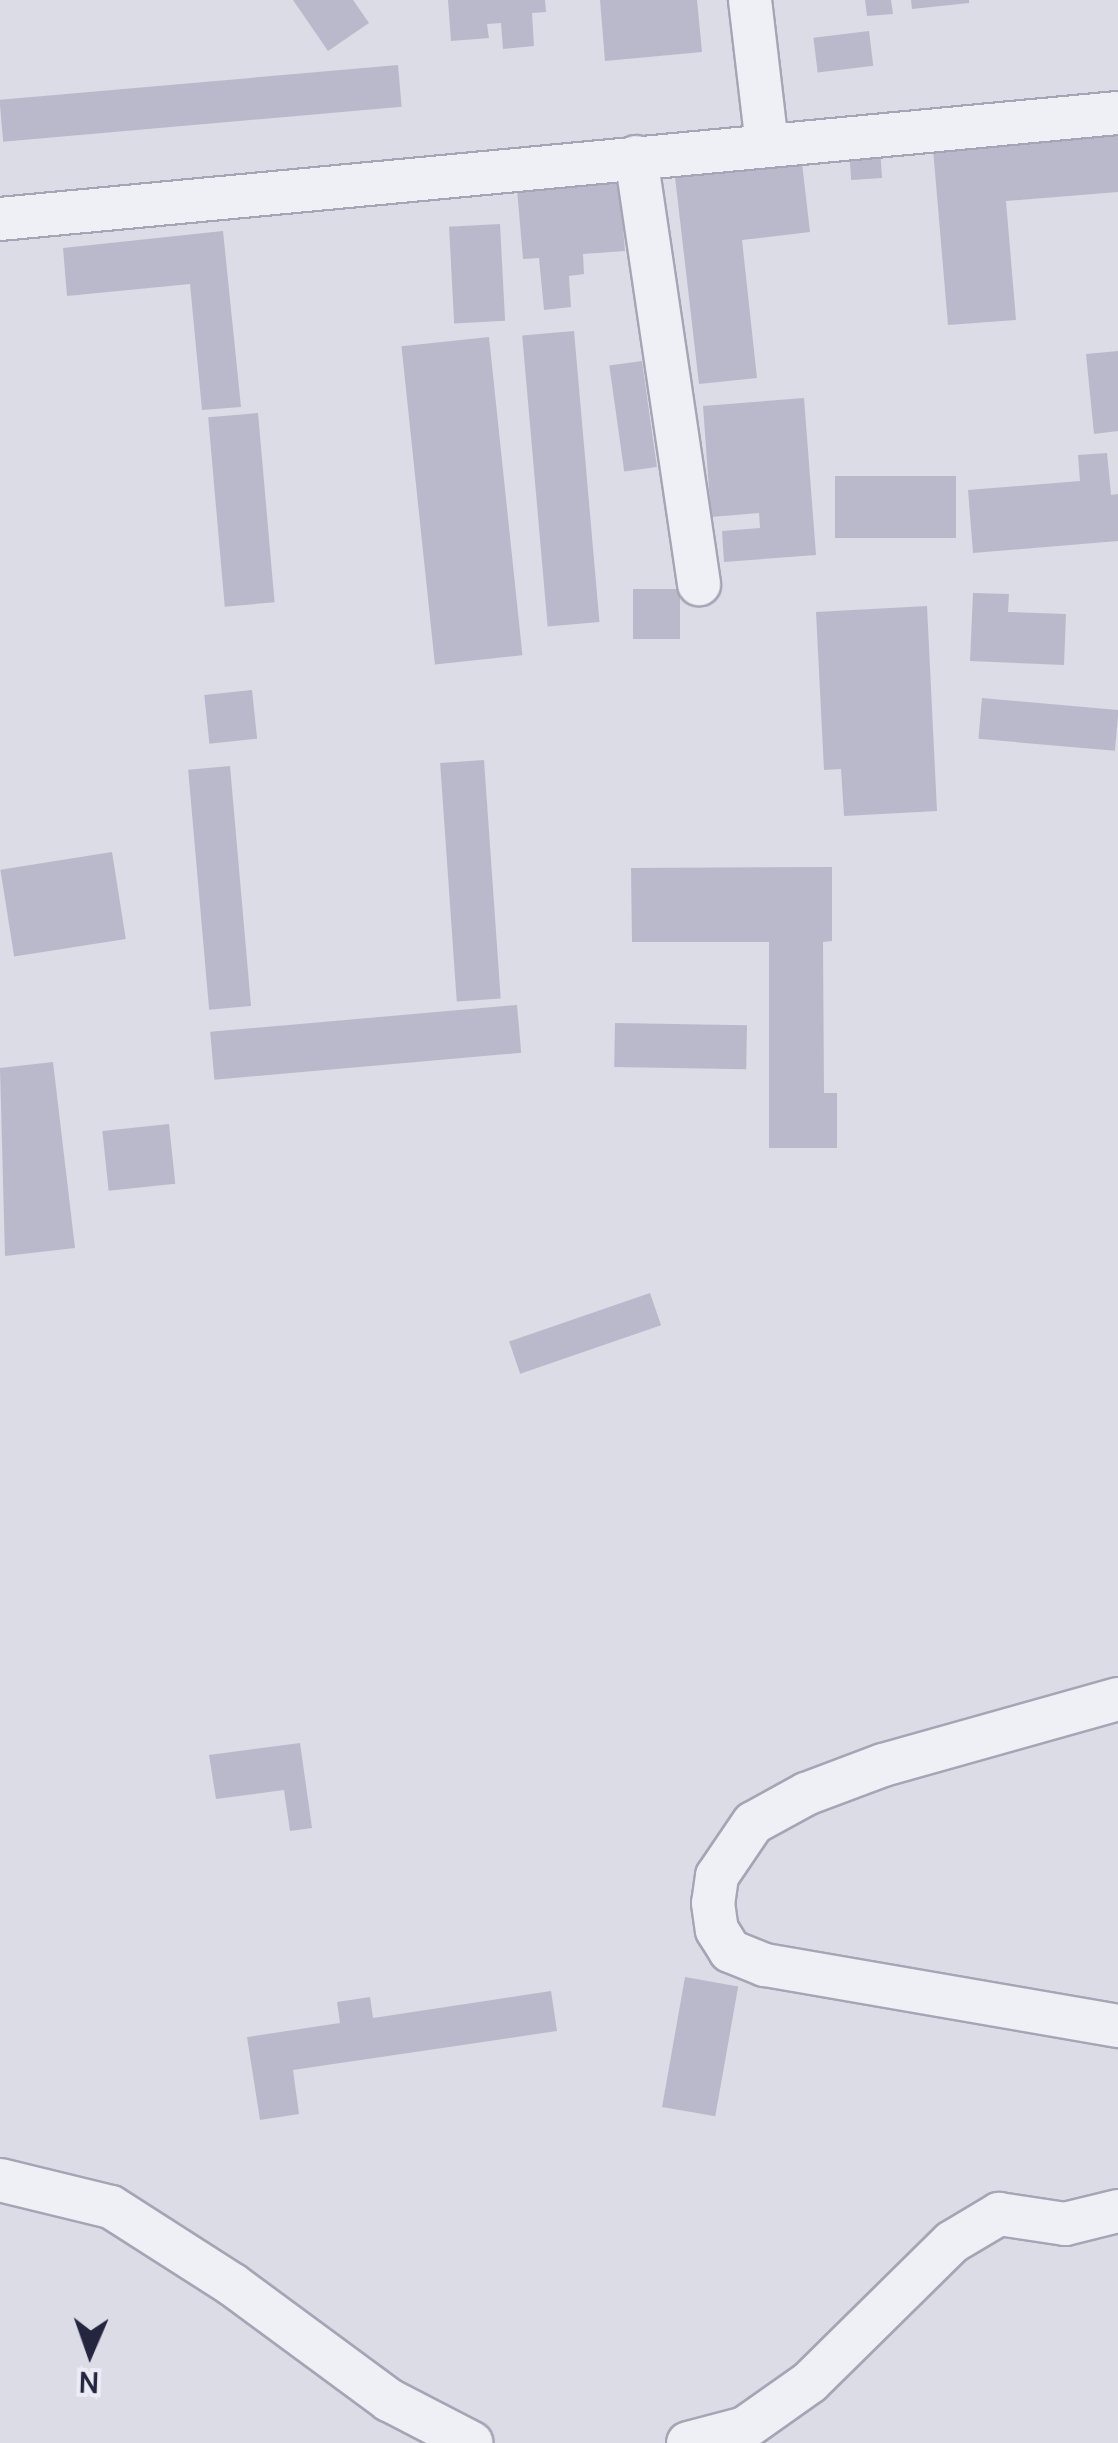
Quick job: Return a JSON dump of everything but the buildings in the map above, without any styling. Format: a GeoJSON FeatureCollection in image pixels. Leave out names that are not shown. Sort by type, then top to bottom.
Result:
{"type":"FeatureCollection","features":[{"type":"Feature","properties":{"kind":"street"},"geometry":{"type":"LineString","coordinates":[[750,0],[768,145]]}},
{"type":"Feature","properties":{"kind":"street"},"geometry":{"type":"LineString","coordinates":[[0,218],[1118,113]]}},
{"type":"Feature","properties":{"kind":"street"},"geometry":{"type":"LineString","coordinates":[[636,158],[699,584]]}},
{"type":"Feature","properties":{"kind":"street"},"geometry":{"type":"LineString","coordinates":[[1118,1699],[900,1760],[806,1794],[752,1823],[717,1876],[713,1903],[717,1930],[730,1952],[765,1966],[1118,2026]]}},
{"type":"Feature","properties":{"kind":"street"},"geometry":{"type":"LineString","coordinates":[[0,2180],[111,2207],[233,2285],[389,2400],[472,2443]]}},
{"type":"Feature","properties":{"kind":"street"},"geometry":{"type":"LineString","coordinates":[[688,2443],[745,2428],[810,2382],[952,2242],[999,2214],[1065,2224],[1118,2211]]}}]}
